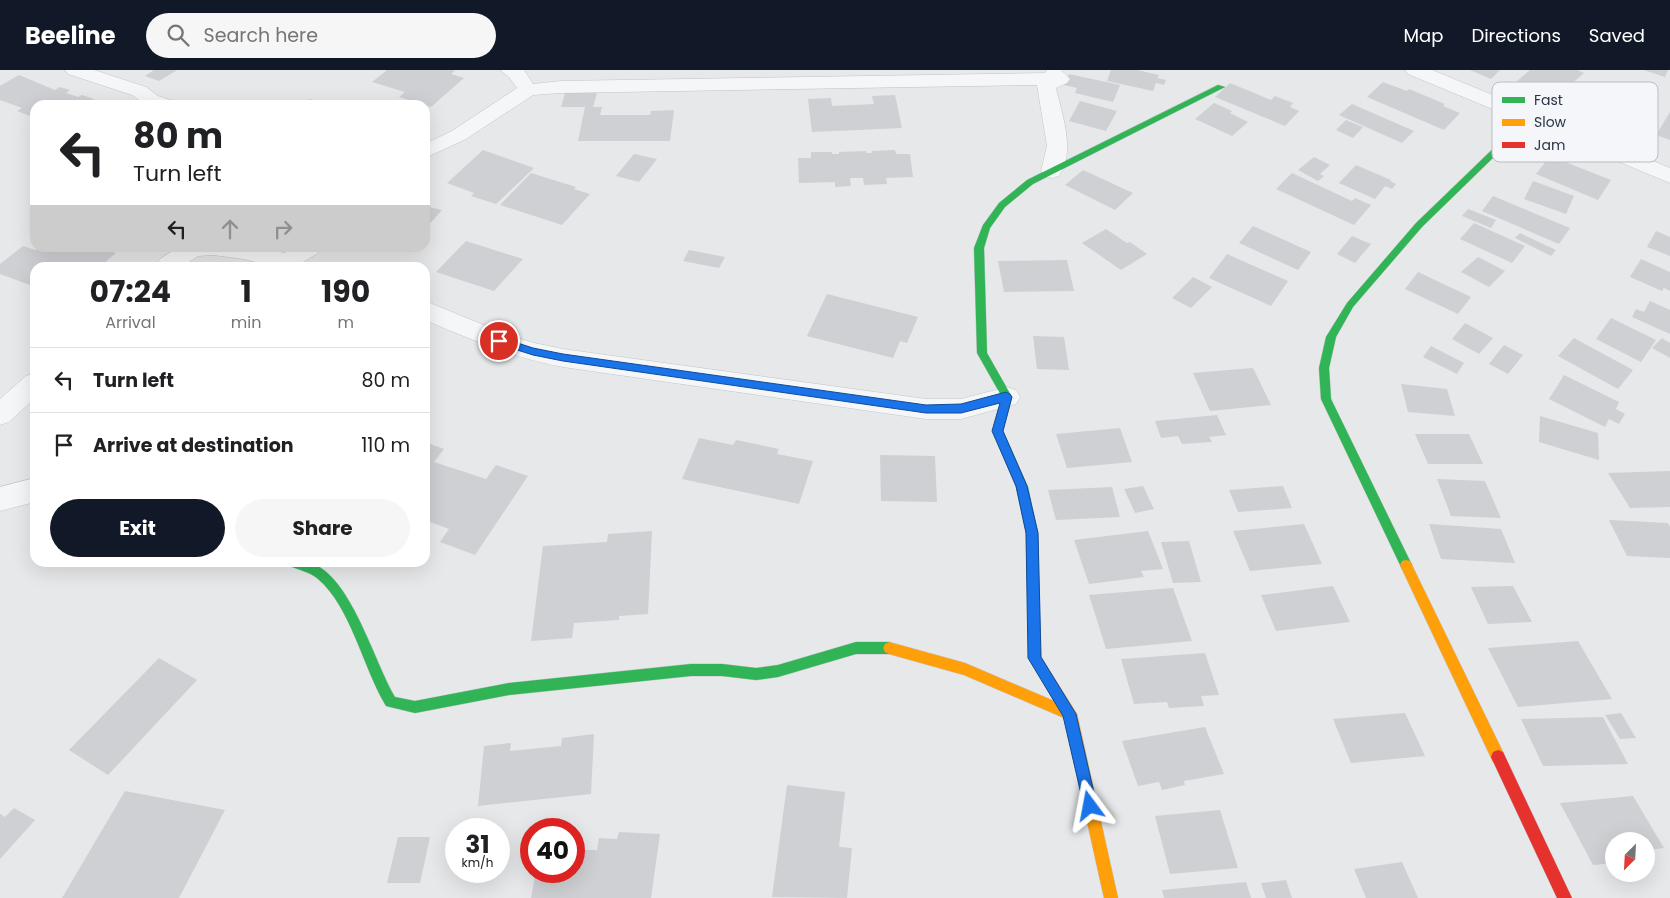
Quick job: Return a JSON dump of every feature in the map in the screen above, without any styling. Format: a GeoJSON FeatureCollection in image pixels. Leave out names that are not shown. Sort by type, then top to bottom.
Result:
{"type":"FeatureCollection","features":[{"type":"Feature","properties":{"kind":"street"},"geometry":{"type":"LineString","coordinates":[[75,70],[139,91],[151,100]]}},
{"type":"Feature","properties":{"kind":"street"},"geometry":{"type":"LineString","coordinates":[[510,70],[516,73],[528,90]]}},
{"type":"Feature","properties":{"kind":"street"},"geometry":{"type":"LineString","coordinates":[[1415,70],[1492,102]]}},
{"type":"Feature","properties":{"kind":"street"},"geometry":{"type":"LineString","coordinates":[[430,150],[459,135],[528,90],[659,78],[1055,74]]}},
{"type":"Feature","properties":{"kind":"street"},"geometry":{"type":"LineString","coordinates":[[1052,171],[1056,146],[1054,123],[1046,86],[1055,74]]}},
{"type":"Feature","properties":{"kind":"street"},"geometry":{"type":"LineString","coordinates":[[1111,898],[1070,714],[1035,658],[1032,533],[1022,486],[998,431],[1006,397],[982,353],[979,248],[986,227],[1002,205],[1030,182],[1221,87]]}},
{"type":"Feature","properties":{"kind":"street"},"geometry":{"type":"LineString","coordinates":[[1492,155],[1419,225],[1350,305],[1331,336],[1324,368],[1326,399],[1565,898]]}},
{"type":"Feature","properties":{"kind":"street"},"geometry":{"type":"LineString","coordinates":[[1636,162],[1670,176]]}},
{"type":"Feature","properties":{"kind":"street"},"geometry":{"type":"LineString","coordinates":[[174,262],[188,252]]}},
{"type":"Feature","properties":{"kind":"street"},"geometry":{"type":"LineString","coordinates":[[254,252],[282,262]]}},
{"type":"Feature","properties":{"kind":"street"},"geometry":{"type":"LineString","coordinates":[[294,262],[305,252]]}},
{"type":"Feature","properties":{"kind":"street"},"geometry":{"type":"LineString","coordinates":[[430,312],[499,341],[533,352],[573,359],[926,409],[961,409],[1006,397]]}},
{"type":"Feature","properties":{"kind":"street"},"geometry":{"type":"LineString","coordinates":[[0,414],[30,387]]}},
{"type":"Feature","properties":{"kind":"street"},"geometry":{"type":"LineString","coordinates":[[0,498],[30,491]]}},
{"type":"Feature","properties":{"kind":"street"},"geometry":{"type":"LineString","coordinates":[[305,567],[321,574],[341,596],[379,686],[391,702],[415,707],[509,689],[691,670],[722,670],[756,674],[778,671],[856,648],[888,648],[956,666],[1070,714]]}},
{"type":"Feature","properties":{"kind":"building"},"geometry":{"type":"Polygon","coordinates":[[[154,70],[177,70],[159,81],[145,76],[154,70]]]}},
{"type":"Feature","properties":{"kind":"building"},"geometry":{"type":"Polygon","coordinates":[[[387,70],[452,70],[455,71],[451,74],[464,78],[431,107],[430,100],[409,100],[399,97],[405,92],[372,82],[387,70]]]}},
{"type":"Feature","properties":{"kind":"building"},"geometry":{"type":"Polygon","coordinates":[[[1111,70],[1137,70],[1159,75],[1157,78],[1166,80],[1164,85],[1156,83],[1153,91],[1107,81],[1111,70]]]}},
{"type":"Feature","properties":{"kind":"building"},"geometry":{"type":"Polygon","coordinates":[[[1470,70],[1500,70],[1491,79],[1470,70]]]}},
{"type":"Feature","properties":{"kind":"building"},"geometry":{"type":"Polygon","coordinates":[[[1530,70],[1577,70],[1584,73],[1574,82],[1517,81],[1530,70]]]}},
{"type":"Feature","properties":{"kind":"building"},"geometry":{"type":"Polygon","coordinates":[[[1644,70],[1668,70],[1665,77],[1644,70]]]}},
{"type":"Feature","properties":{"kind":"building"},"geometry":{"type":"Polygon","coordinates":[[[1069,74],[1120,85],[1113,102],[1075,93],[1077,88],[1064,85],[1069,74]]]}},
{"type":"Feature","properties":{"kind":"building"},"geometry":{"type":"Polygon","coordinates":[[[19,75],[55,90],[60,87],[70,90],[66,93],[94,99],[30,100],[30,116],[17,111],[22,108],[0,100],[0,86],[19,75]]]}},
{"type":"Feature","properties":{"kind":"building"},"geometry":{"type":"Polygon","coordinates":[[[1383,82],[1407,91],[1409,89],[1445,104],[1443,106],[1460,113],[1444,130],[1367,97],[1383,82]]]}},
{"type":"Feature","properties":{"kind":"building"},"geometry":{"type":"Polygon","coordinates":[[[1230,83],[1271,100],[1275,96],[1293,103],[1290,107],[1299,111],[1285,126],[1215,97],[1230,83]]]}},
{"type":"Feature","properties":{"kind":"building"},"geometry":{"type":"Polygon","coordinates":[[[565,93],[597,93],[593,107],[602,107],[600,115],[650,115],[651,111],[674,110],[670,141],[578,141],[585,107],[561,107],[565,93]]]}},
{"type":"Feature","properties":{"kind":"building"},"geometry":{"type":"Polygon","coordinates":[[[895,95],[902,128],[812,132],[808,99],[831,98],[832,106],[874,104],[872,96],[895,95]]]}},
{"type":"Feature","properties":{"kind":"building"},"geometry":{"type":"Polygon","coordinates":[[[1080,101],[1117,111],[1106,131],[1069,121],[1080,101]]]}},
{"type":"Feature","properties":{"kind":"building"},"geometry":{"type":"Polygon","coordinates":[[[1214,103],[1232,111],[1230,113],[1248,122],[1232,136],[1195,119],[1214,103]]]}},
{"type":"Feature","properties":{"kind":"building"},"geometry":{"type":"Polygon","coordinates":[[[1352,104],[1414,131],[1402,143],[1339,115],[1352,104]]]}},
{"type":"Feature","properties":{"kind":"building"},"geometry":{"type":"Polygon","coordinates":[[[1670,112],[1670,140],[1658,136],[1658,132],[1670,112]]]}},
{"type":"Feature","properties":{"kind":"building"},"geometry":{"type":"Polygon","coordinates":[[[1346,120],[1363,127],[1353,138],[1336,130],[1346,120]]]}},
{"type":"Feature","properties":{"kind":"building"},"geometry":{"type":"Polygon","coordinates":[[[483,150],[534,168],[496,204],[471,196],[474,193],[447,183],[483,150]]]}},
{"type":"Feature","properties":{"kind":"building"},"geometry":{"type":"Polygon","coordinates":[[[895,150],[896,154],[910,154],[913,177],[886,178],[887,184],[864,185],[863,178],[850,178],[851,186],[835,187],[835,182],[799,183],[798,158],[811,158],[811,152],[839,154],[839,152],[866,151],[866,153],[872,153],[872,151],[895,150]]]}},
{"type":"Feature","properties":{"kind":"building"},"geometry":{"type":"Polygon","coordinates":[[[634,154],[657,159],[639,182],[616,176],[634,154]]]}},
{"type":"Feature","properties":{"kind":"building"},"geometry":{"type":"Polygon","coordinates":[[[1314,157],[1330,165],[1320,174],[1324,176],[1318,181],[1298,170],[1314,157]]]}},
{"type":"Feature","properties":{"kind":"building"},"geometry":{"type":"Polygon","coordinates":[[[1545,162],[1565,162],[1611,180],[1598,200],[1536,174],[1545,162]]]}},
{"type":"Feature","properties":{"kind":"building"},"geometry":{"type":"Polygon","coordinates":[[[1356,165],[1396,184],[1392,189],[1385,186],[1375,199],[1339,183],[1356,165]]]}},
{"type":"Feature","properties":{"kind":"building"},"geometry":{"type":"Polygon","coordinates":[[[1083,170],[1133,193],[1115,210],[1065,185],[1083,170]]]}},
{"type":"Feature","properties":{"kind":"building"},"geometry":{"type":"Polygon","coordinates":[[[531,173],[576,187],[574,189],[590,194],[562,225],[500,205],[531,173]]]}},
{"type":"Feature","properties":{"kind":"building"},"geometry":{"type":"Polygon","coordinates":[[[1292,173],[1352,201],[1355,198],[1371,205],[1354,225],[1276,189],[1292,173]]]}},
{"type":"Feature","properties":{"kind":"building"},"geometry":{"type":"Polygon","coordinates":[[[1533,181],[1574,196],[1566,214],[1524,199],[1533,181]]]}},
{"type":"Feature","properties":{"kind":"building"},"geometry":{"type":"Polygon","coordinates":[[[1493,196],[1570,228],[1559,244],[1482,211],[1493,196]]]}},
{"type":"Feature","properties":{"kind":"building"},"geometry":{"type":"Polygon","coordinates":[[[430,207],[442,210],[430,223],[430,207]]]}},
{"type":"Feature","properties":{"kind":"building"},"geometry":{"type":"Polygon","coordinates":[[[1468,209],[1496,220],[1491,228],[1462,216],[1468,209]]]}},
{"type":"Feature","properties":{"kind":"building"},"geometry":{"type":"Polygon","coordinates":[[[1474,223],[1525,246],[1512,263],[1460,239],[1474,223]]]}},
{"type":"Feature","properties":{"kind":"building"},"geometry":{"type":"Polygon","coordinates":[[[1253,226],[1311,252],[1298,270],[1239,243],[1253,226]]]}},
{"type":"Feature","properties":{"kind":"building"},"geometry":{"type":"Polygon","coordinates":[[[1106,229],[1147,254],[1121,270],[1082,243],[1106,229]]]}},
{"type":"Feature","properties":{"kind":"building"},"geometry":{"type":"Polygon","coordinates":[[[1656,231],[1670,237],[1670,256],[1647,247],[1656,231]]]}},
{"type":"Feature","properties":{"kind":"building"},"geometry":{"type":"Polygon","coordinates":[[[1520,233],[1556,250],[1551,256],[1515,238],[1520,233]]]}},
{"type":"Feature","properties":{"kind":"building"},"geometry":{"type":"Polygon","coordinates":[[[1352,236],[1371,244],[1355,263],[1337,254],[1352,236]]]}},
{"type":"Feature","properties":{"kind":"building"},"geometry":{"type":"Polygon","coordinates":[[[466,241],[523,259],[494,291],[436,272],[466,241]]]}},
{"type":"Feature","properties":{"kind":"building"},"geometry":{"type":"Polygon","coordinates":[[[23,246],[30,248],[30,252],[116,253],[105,262],[30,262],[30,285],[0,274],[0,264],[23,246]]]}},
{"type":"Feature","properties":{"kind":"building"},"geometry":{"type":"Polygon","coordinates":[[[689,250],[725,257],[719,268],[683,261],[689,250]]]}},
{"type":"Feature","properties":{"kind":"building"},"geometry":{"type":"Polygon","coordinates":[[[1227,254],[1288,281],[1271,306],[1209,278],[1227,254]]]}},
{"type":"Feature","properties":{"kind":"building"},"geometry":{"type":"Polygon","coordinates":[[[1478,257],[1505,271],[1489,287],[1461,272],[1478,257]]]}},
{"type":"Feature","properties":{"kind":"building"},"geometry":{"type":"Polygon","coordinates":[[[1641,259],[1670,272],[1670,291],[1664,288],[1662,291],[1630,277],[1641,259]]]}},
{"type":"Feature","properties":{"kind":"building"},"geometry":{"type":"Polygon","coordinates":[[[1067,260],[1074,291],[1004,292],[998,261],[1067,260]]]}},
{"type":"Feature","properties":{"kind":"building"},"geometry":{"type":"Polygon","coordinates":[[[1418,272],[1471,297],[1458,314],[1405,289],[1418,272]]]}},
{"type":"Feature","properties":{"kind":"building"},"geometry":{"type":"Polygon","coordinates":[[[1193,277],[1212,287],[1191,308],[1172,298],[1193,277]]]}},
{"type":"Feature","properties":{"kind":"building"},"geometry":{"type":"Polygon","coordinates":[[[827,294],[918,317],[907,343],[900,341],[893,358],[807,336],[827,294]]]}},
{"type":"Feature","properties":{"kind":"building"},"geometry":{"type":"Polygon","coordinates":[[[1650,301],[1670,310],[1670,334],[1632,317],[1636,309],[1644,312],[1650,301]]]}},
{"type":"Feature","properties":{"kind":"building"},"geometry":{"type":"Polygon","coordinates":[[[1611,318],[1656,340],[1641,362],[1596,339],[1611,318]]]}},
{"type":"Feature","properties":{"kind":"building"},"geometry":{"type":"Polygon","coordinates":[[[1465,323],[1493,338],[1479,354],[1452,339],[1465,323]]]}},
{"type":"Feature","properties":{"kind":"building"},"geometry":{"type":"Polygon","coordinates":[[[1033,336],[1064,337],[1069,370],[1037,369],[1033,336]]]}},
{"type":"Feature","properties":{"kind":"building"},"geometry":{"type":"Polygon","coordinates":[[[1574,338],[1633,370],[1618,389],[1558,356],[1574,338]]]}},
{"type":"Feature","properties":{"kind":"building"},"geometry":{"type":"Polygon","coordinates":[[[1662,338],[1670,343],[1670,358],[1652,348],[1662,338]]]}},
{"type":"Feature","properties":{"kind":"building"},"geometry":{"type":"Polygon","coordinates":[[[1504,345],[1523,355],[1508,374],[1489,364],[1504,345]]]}},
{"type":"Feature","properties":{"kind":"building"},"geometry":{"type":"Polygon","coordinates":[[[1431,346],[1464,363],[1457,374],[1423,357],[1431,346]]]}},
{"type":"Feature","properties":{"kind":"building"},"geometry":{"type":"Polygon","coordinates":[[[1253,368],[1271,405],[1210,411],[1193,373],[1253,368]]]}},
{"type":"Feature","properties":{"kind":"building"},"geometry":{"type":"Polygon","coordinates":[[[1564,375],[1619,402],[1616,409],[1625,414],[1619,424],[1609,419],[1605,427],[1549,399],[1564,375]]]}},
{"type":"Feature","properties":{"kind":"building"},"geometry":{"type":"Polygon","coordinates":[[[1401,384],[1447,389],[1455,416],[1408,412],[1401,384]]]}},
{"type":"Feature","properties":{"kind":"building"},"geometry":{"type":"Polygon","coordinates":[[[1217,415],[1226,435],[1209,437],[1212,442],[1182,444],[1178,436],[1161,438],[1155,421],[1217,415]]]}},
{"type":"Feature","properties":{"kind":"building"},"geometry":{"type":"Polygon","coordinates":[[[1540,416],[1598,433],[1599,460],[1539,442],[1540,416]]]}},
{"type":"Feature","properties":{"kind":"building"},"geometry":{"type":"Polygon","coordinates":[[[1120,428],[1132,462],[1067,468],[1056,434],[1120,428]]]}},
{"type":"Feature","properties":{"kind":"building"},"geometry":{"type":"Polygon","coordinates":[[[1415,434],[1469,434],[1483,464],[1428,464],[1415,434]]]}},
{"type":"Feature","properties":{"kind":"building"},"geometry":{"type":"Polygon","coordinates":[[[699,438],[733,445],[736,440],[779,449],[777,454],[813,461],[799,504],[682,479],[699,438]]]}},
{"type":"Feature","properties":{"kind":"building"},"geometry":{"type":"Polygon","coordinates":[[[430,444],[444,449],[434,462],[486,479],[496,465],[528,476],[475,555],[440,542],[449,529],[430,522],[430,444]]]}},
{"type":"Feature","properties":{"kind":"building"},"geometry":{"type":"Polygon","coordinates":[[[880,455],[935,456],[937,502],[881,501],[880,455]]]}},
{"type":"Feature","properties":{"kind":"building"},"geometry":{"type":"Polygon","coordinates":[[[1670,471],[1670,507],[1630,508],[1608,473],[1670,471]]]}},
{"type":"Feature","properties":{"kind":"building"},"geometry":{"type":"Polygon","coordinates":[[[1437,479],[1485,481],[1501,518],[1451,516],[1437,479]]]}},
{"type":"Feature","properties":{"kind":"building"},"geometry":{"type":"Polygon","coordinates":[[[1143,486],[1154,509],[1135,513],[1124,489],[1143,486]]]}},
{"type":"Feature","properties":{"kind":"building"},"geometry":{"type":"Polygon","coordinates":[[[1283,486],[1292,508],[1238,512],[1229,490],[1283,486]]]}},
{"type":"Feature","properties":{"kind":"building"},"geometry":{"type":"Polygon","coordinates":[[[1112,487],[1120,517],[1056,520],[1048,490],[1112,487]]]}},
{"type":"Feature","properties":{"kind":"building"},"geometry":{"type":"Polygon","coordinates":[[[1609,520],[1668,523],[1670,527],[1670,558],[1627,556],[1609,520]]]}},
{"type":"Feature","properties":{"kind":"building"},"geometry":{"type":"Polygon","coordinates":[[[1304,524],[1322,564],[1250,571],[1233,531],[1304,524]]]}},
{"type":"Feature","properties":{"kind":"building"},"geometry":{"type":"Polygon","coordinates":[[[1429,524],[1501,529],[1515,563],[1441,559],[1429,524]]]}},
{"type":"Feature","properties":{"kind":"building"},"geometry":{"type":"Polygon","coordinates":[[[652,531],[648,614],[619,616],[619,620],[574,623],[572,638],[531,641],[543,546],[607,542],[608,534],[652,531]]]}},
{"type":"Feature","properties":{"kind":"building"},"geometry":{"type":"Polygon","coordinates":[[[1148,531],[1163,569],[1141,571],[1144,577],[1089,584],[1074,540],[1148,531]]]}},
{"type":"Feature","properties":{"kind":"building"},"geometry":{"type":"Polygon","coordinates":[[[1189,541],[1201,582],[1173,583],[1161,542],[1189,541]]]}},
{"type":"Feature","properties":{"kind":"building"},"geometry":{"type":"Polygon","coordinates":[[[1333,586],[1350,622],[1276,631],[1261,595],[1333,586]]]}},
{"type":"Feature","properties":{"kind":"building"},"geometry":{"type":"Polygon","coordinates":[[[1513,586],[1532,622],[1488,624],[1471,587],[1513,586]]]}},
{"type":"Feature","properties":{"kind":"building"},"geometry":{"type":"Polygon","coordinates":[[[1173,588],[1192,641],[1106,649],[1089,595],[1173,588]]]}},
{"type":"Feature","properties":{"kind":"building"},"geometry":{"type":"Polygon","coordinates":[[[1578,641],[1612,699],[1518,707],[1488,648],[1578,641]]]}},
{"type":"Feature","properties":{"kind":"building"},"geometry":{"type":"Polygon","coordinates":[[[1205,653],[1219,695],[1201,696],[1204,706],[1169,708],[1167,702],[1134,704],[1121,659],[1205,653]]]}},
{"type":"Feature","properties":{"kind":"building"},"geometry":{"type":"Polygon","coordinates":[[[159,658],[197,680],[108,775],[69,750],[159,658]]]}},
{"type":"Feature","properties":{"kind":"building"},"geometry":{"type":"Polygon","coordinates":[[[1405,713],[1425,756],[1351,763],[1333,719],[1405,713]]]}},
{"type":"Feature","properties":{"kind":"building"},"geometry":{"type":"Polygon","coordinates":[[[1621,713],[1636,738],[1620,739],[1605,715],[1621,713]]]}},
{"type":"Feature","properties":{"kind":"building"},"geometry":{"type":"Polygon","coordinates":[[[1603,717],[1628,764],[1543,766],[1521,719],[1603,717]]]}},
{"type":"Feature","properties":{"kind":"building"},"geometry":{"type":"Polygon","coordinates":[[[1205,727],[1224,774],[1184,781],[1185,785],[1162,790],[1159,782],[1138,786],[1122,741],[1205,727]]]}},
{"type":"Feature","properties":{"kind":"building"},"geometry":{"type":"Polygon","coordinates":[[[594,734],[591,794],[478,806],[484,746],[511,743],[510,751],[561,746],[562,738],[594,734]]]}},
{"type":"Feature","properties":{"kind":"building"},"geometry":{"type":"Polygon","coordinates":[[[787,785],[845,792],[839,847],[852,848],[847,898],[772,897],[787,785]]]}},
{"type":"Feature","properties":{"kind":"building"},"geometry":{"type":"Polygon","coordinates":[[[125,791],[225,810],[179,898],[62,898],[125,791]]]}},
{"type":"Feature","properties":{"kind":"building"},"geometry":{"type":"Polygon","coordinates":[[[1633,796],[1654,832],[1605,832],[1605,864],[1593,865],[1560,803],[1633,796]]]}},
{"type":"Feature","properties":{"kind":"building"},"geometry":{"type":"Polygon","coordinates":[[[14,808],[35,820],[0,859],[0,814],[5,817],[14,808]]]}},
{"type":"Feature","properties":{"kind":"building"},"geometry":{"type":"Polygon","coordinates":[[[1220,810],[1238,868],[1170,874],[1155,816],[1220,810]]]}},
{"type":"Feature","properties":{"kind":"building"},"geometry":{"type":"Polygon","coordinates":[[[619,832],[660,834],[651,898],[531,898],[534,883],[585,883],[585,850],[597,850],[599,838],[617,839],[619,832]]]}},
{"type":"Feature","properties":{"kind":"building"},"geometry":{"type":"Polygon","coordinates":[[[1655,833],[1664,848],[1655,849],[1655,833]]]}},
{"type":"Feature","properties":{"kind":"building"},"geometry":{"type":"Polygon","coordinates":[[[398,837],[430,837],[420,883],[387,883],[398,837]]]}},
{"type":"Feature","properties":{"kind":"building"},"geometry":{"type":"Polygon","coordinates":[[[1402,862],[1418,898],[1366,898],[1354,869],[1402,862]]]}},
{"type":"Feature","properties":{"kind":"building"},"geometry":{"type":"Polygon","coordinates":[[[1286,880],[1292,898],[1266,898],[1261,883],[1286,880]]]}},
{"type":"Feature","properties":{"kind":"building"},"geometry":{"type":"Polygon","coordinates":[[[1246,882],[1251,898],[1164,898],[1162,890],[1246,882]]]}},
{"type":"Feature","properties":{"kind":"traffic: fast"},"geometry":{"type":"LineString","coordinates":[[1033,579],[1032,533],[1022,487],[998,431],[1007,397],[982,353],[979,248],[986,227],[1002,205],[1030,182],[1221,87]]}},
{"type":"Feature","properties":{"kind":"traffic: fast"},"geometry":{"type":"LineString","coordinates":[[1406,565],[1326,399],[1324,368],[1331,337],[1350,305],[1419,225],[1492,155]]}},
{"type":"Feature","properties":{"kind":"traffic: fast"},"geometry":{"type":"LineString","coordinates":[[307,567],[322,575],[343,601],[382,687],[391,702],[415,707],[509,689],[691,670],[722,670],[756,674],[778,671],[856,648],[889,648]]}},
{"type":"Feature","properties":{"kind":"traffic: slow"},"geometry":{"type":"LineString","coordinates":[[1406,565],[1498,757]]}},
{"type":"Feature","properties":{"kind":"traffic: slow"},"geometry":{"type":"LineString","coordinates":[[1033,579],[1035,658],[1070,714],[1111,898]]}},
{"type":"Feature","properties":{"kind":"traffic: slow"},"geometry":{"type":"LineString","coordinates":[[889,648],[965,669],[1070,714]]}},
{"type":"Feature","properties":{"kind":"traffic: jam"},"geometry":{"type":"LineString","coordinates":[[1498,757],[1565,898]]}},
{"type":"Feature","properties":{"kind":"route"},"geometry":{"type":"LineString","coordinates":[[499,341],[533,352],[563,358],[926,409],[961,409],[1006,397],[998,431],[1022,486],[1032,533],[1035,658],[1070,714],[1090,806]]}}]}
